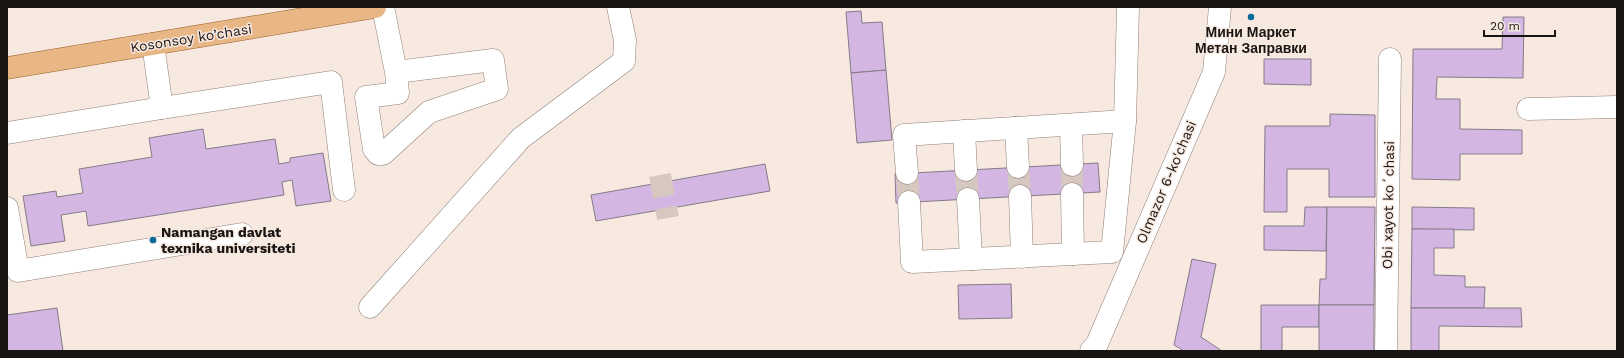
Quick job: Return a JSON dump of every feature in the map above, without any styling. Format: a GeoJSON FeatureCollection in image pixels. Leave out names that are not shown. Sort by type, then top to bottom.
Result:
{"type":"FeatureCollection","features":[{"type":"Feature","properties":{"kind":"main road","name":"Kosonsoy ko’chasi"},"geometry":{"type":"LineString","coordinates":[[7,68],[375,7]]}},
{"type":"Feature","properties":{"kind":"street"},"geometry":{"type":"LineString","coordinates":[[383,7],[396,72],[398,93],[366,97],[374,149],[378,154],[383,154],[429,112],[497,89],[493,60],[396,72]]}},
{"type":"Feature","properties":{"kind":"street"},"geometry":{"type":"LineString","coordinates":[[370,307],[521,138],[624,61],[625,40],[618,7]]}},
{"type":"Feature","properties":{"kind":"street"},"geometry":{"type":"LineString","coordinates":[[908,202],[912,262],[1112,252],[1125,121],[1128,7]]}},
{"type":"Feature","properties":{"kind":"street","name":"Olmazor 6-ko'chasi"},"geometry":{"type":"LineString","coordinates":[[1092,351],[1097,344],[1214,72],[1220,7]]}},
{"type":"Feature","properties":{"kind":"street"},"geometry":{"type":"LineString","coordinates":[[153,44],[162,108]]}},
{"type":"Feature","properties":{"kind":"street","name":"Obi xayot koʻchasi"},"geometry":{"type":"LineString","coordinates":[[1386,351],[1390,59]]}},
{"type":"Feature","properties":{"kind":"street"},"geometry":{"type":"LineString","coordinates":[[7,133],[331,82],[344,190]]}},
{"type":"Feature","properties":{"kind":"street"},"geometry":{"type":"LineString","coordinates":[[1528,109],[1617,107]]}},
{"type":"Feature","properties":{"kind":"street"},"geometry":{"type":"LineString","coordinates":[[907,173],[904,135],[1125,121]]}},
{"type":"Feature","properties":{"kind":"street"},"geometry":{"type":"LineString","coordinates":[[1071,125],[1072,165]]}},
{"type":"Feature","properties":{"kind":"street"},"geometry":{"type":"LineString","coordinates":[[1016,128],[1018,167]]}},
{"type":"Feature","properties":{"kind":"street"},"geometry":{"type":"LineString","coordinates":[[964,131],[966,170]]}},
{"type":"Feature","properties":{"kind":"street"},"geometry":{"type":"LineString","coordinates":[[1072,194],[1073,254]]}},
{"type":"Feature","properties":{"kind":"street"},"geometry":{"type":"LineString","coordinates":[[1020,196],[1022,257]]}},
{"type":"Feature","properties":{"kind":"street"},"geometry":{"type":"LineString","coordinates":[[968,199],[971,259]]}},
{"type":"Feature","properties":{"kind":"street"},"geometry":{"type":"LineString","coordinates":[[7,208],[18,271],[242,234]]}},
{"type":"Feature","properties":{"kind":"building"},"geometry":{"type":"Polygon","coordinates":[[[861,11],[862,23],[882,22],[886,70],[851,73],[846,12],[861,11]]]}},
{"type":"Feature","properties":{"kind":"building"},"geometry":{"type":"Polygon","coordinates":[[[1503,17],[1524,17],[1523,78],[1437,77],[1436,99],[1460,99],[1460,129],[1522,130],[1522,154],[1460,154],[1460,180],[1412,179],[1413,49],[1502,49],[1503,17]]]}},
{"type":"Feature","properties":{"kind":"building"},"geometry":{"type":"Polygon","coordinates":[[[1264,59],[1311,59],[1311,85],[1264,84],[1264,59]]]}},
{"type":"Feature","properties":{"kind":"building"},"geometry":{"type":"Polygon","coordinates":[[[886,70],[892,140],[857,143],[851,73],[886,70]]]}},
{"type":"Feature","properties":{"kind":"building"},"geometry":{"type":"Polygon","coordinates":[[[1330,114],[1375,115],[1375,197],[1329,197],[1329,169],[1287,169],[1287,212],[1264,212],[1265,126],[1330,126],[1330,114]]]}},
{"type":"Feature","properties":{"kind":"building"},"geometry":{"type":"Polygon","coordinates":[[[203,129],[206,149],[275,139],[279,164],[290,162],[290,158],[323,153],[331,201],[296,206],[292,180],[282,182],[284,195],[88,226],[86,211],[61,215],[65,241],[31,246],[23,196],[56,191],[57,197],[83,193],[79,169],[152,157],[149,138],[203,129]]]}},
{"type":"Feature","properties":{"kind":"building"},"geometry":{"type":"Polygon","coordinates":[[[1098,163],[1100,192],[896,203],[895,174],[1098,163]]]}},
{"type":"Feature","properties":{"kind":"building"},"geometry":{"type":"Polygon","coordinates":[[[765,164],[770,191],[596,221],[591,195],[765,164]]]}},
{"type":"Feature","properties":{"kind":"building"},"geometry":{"type":"Polygon","coordinates":[[[1305,207],[1327,207],[1326,251],[1264,250],[1264,226],[1304,226],[1305,207]]]}},
{"type":"Feature","properties":{"kind":"building"},"geometry":{"type":"Polygon","coordinates":[[[1327,207],[1375,207],[1374,305],[1319,305],[1320,279],[1326,279],[1327,207]]]}},
{"type":"Feature","properties":{"kind":"building"},"geometry":{"type":"Polygon","coordinates":[[[1412,207],[1474,208],[1474,230],[1412,229],[1412,207]]]}},
{"type":"Feature","properties":{"kind":"building"},"geometry":{"type":"Polygon","coordinates":[[[1412,229],[1454,229],[1454,248],[1434,248],[1434,275],[1465,276],[1465,287],[1485,287],[1484,308],[1411,308],[1412,229]]]}},
{"type":"Feature","properties":{"kind":"building"},"geometry":{"type":"Polygon","coordinates":[[[1192,259],[1216,264],[1201,337],[1222,351],[1184,351],[1174,345],[1192,259]]]}},
{"type":"Feature","properties":{"kind":"building"},"geometry":{"type":"Polygon","coordinates":[[[1011,284],[1012,318],[959,319],[958,285],[1011,284]]]}},
{"type":"Feature","properties":{"kind":"building"},"geometry":{"type":"Polygon","coordinates":[[[1261,305],[1319,305],[1319,327],[1282,327],[1282,351],[1261,351],[1261,305]]]}},
{"type":"Feature","properties":{"kind":"building"},"geometry":{"type":"Polygon","coordinates":[[[1319,305],[1374,305],[1374,351],[1319,351],[1319,305]]]}},
{"type":"Feature","properties":{"kind":"building"},"geometry":{"type":"Polygon","coordinates":[[[57,308],[63,351],[7,351],[7,315],[57,308]]]}},
{"type":"Feature","properties":{"kind":"building"},"geometry":{"type":"Polygon","coordinates":[[[1411,308],[1521,308],[1522,327],[1439,326],[1439,351],[1411,351],[1411,308]]]}},
{"type":"Feature","properties":{"kind":"tunnel"},"geometry":{"type":"LineString","coordinates":[[1072,165],[1072,194]]}},
{"type":"Feature","properties":{"kind":"tunnel"},"geometry":{"type":"LineString","coordinates":[[1018,167],[1020,196]]}},
{"type":"Feature","properties":{"kind":"tunnel"},"geometry":{"type":"LineString","coordinates":[[966,170],[968,199]]}},
{"type":"Feature","properties":{"kind":"tunnel"},"geometry":{"type":"LineString","coordinates":[[907,173],[909,202]]}},
{"type":"Feature","properties":{"kind":"tunnel"},"geometry":{"type":"LineString","coordinates":[[660,175],[668,218]]}},
{"type":"Feature","properties":{"kind":"place","name":"Мини Маркет Метан Заправки"},"geometry":{"type":"Point","coordinates":[1251,17]}},
{"type":"Feature","properties":{"kind":"place","name":"Namangan davlat texnika universiteti"},"geometry":{"type":"Point","coordinates":[153,240]}}]}
